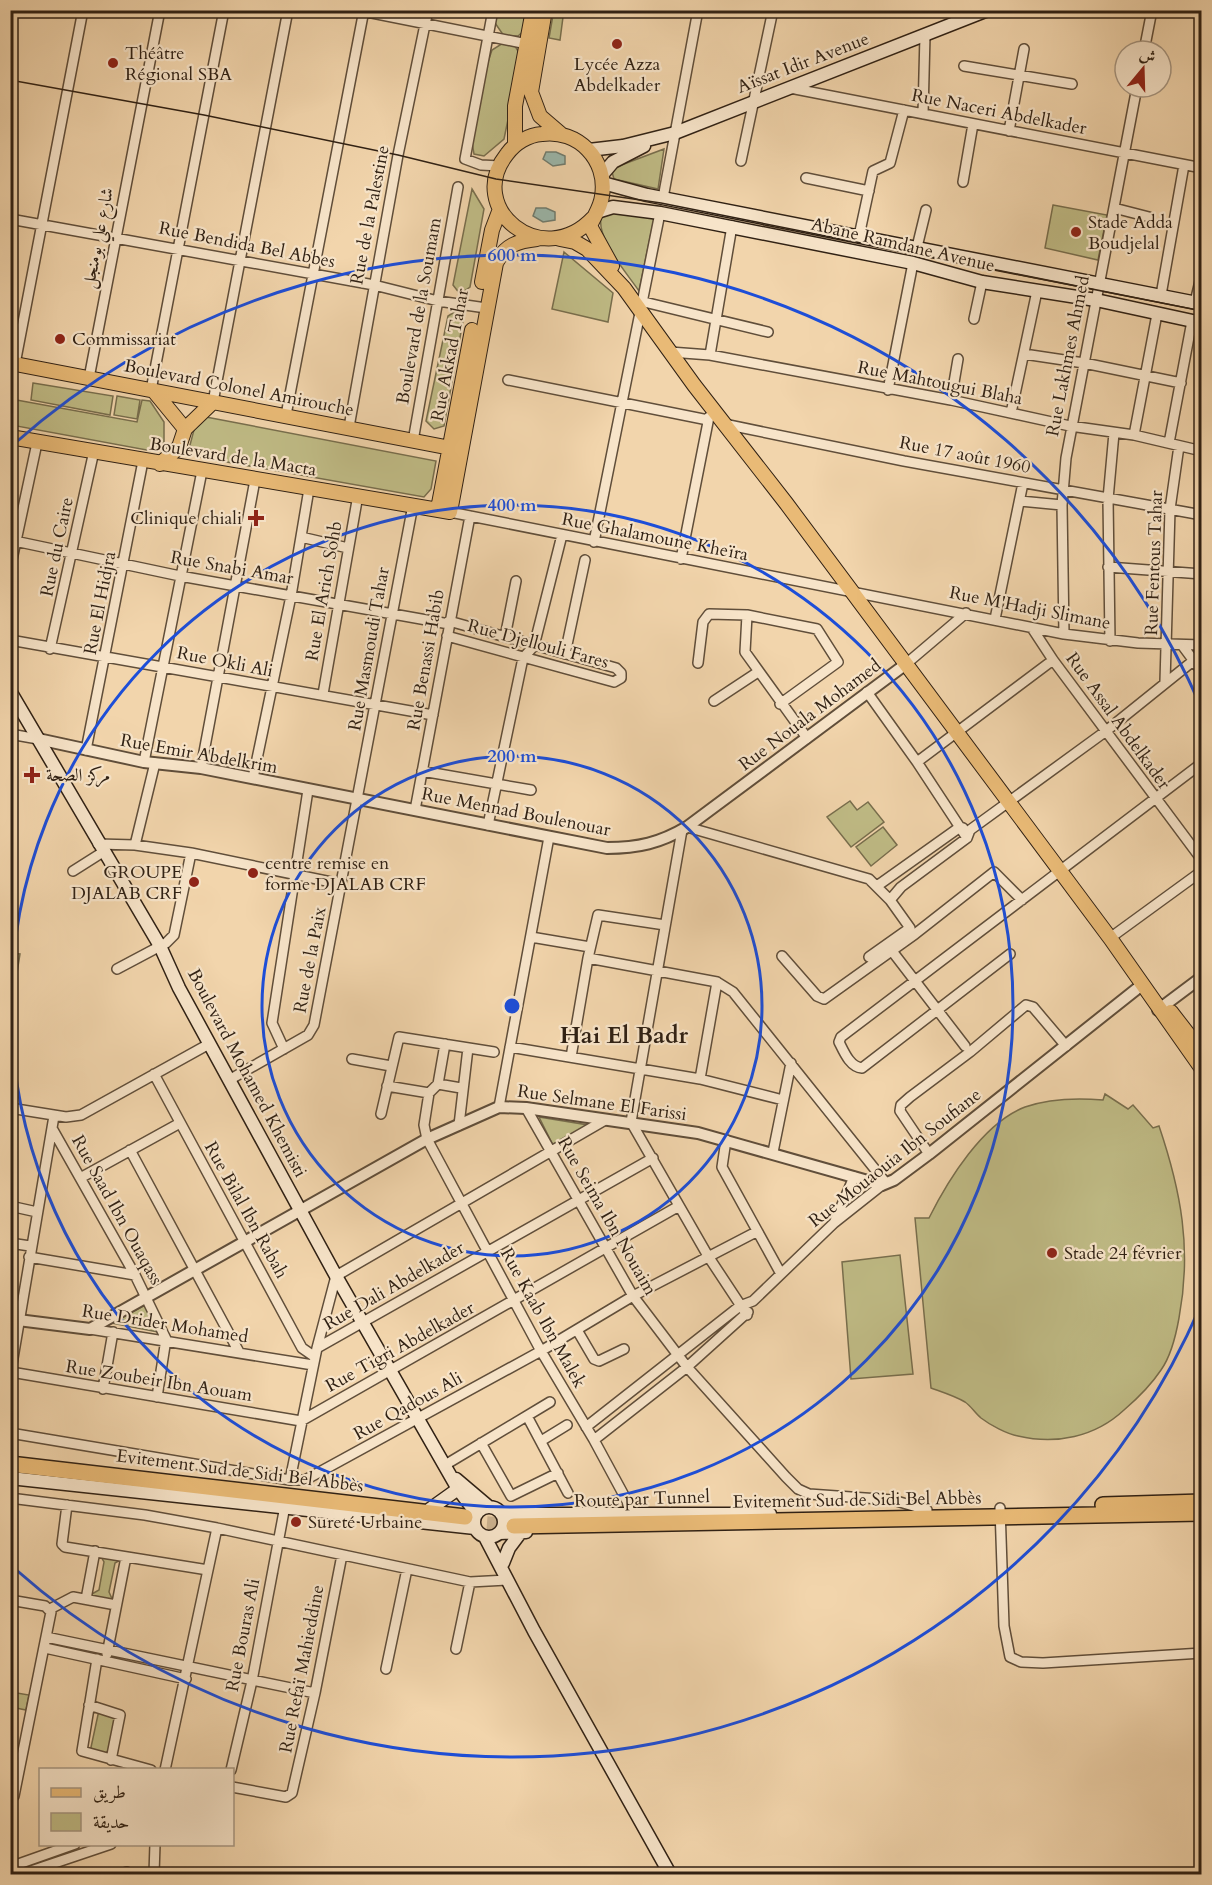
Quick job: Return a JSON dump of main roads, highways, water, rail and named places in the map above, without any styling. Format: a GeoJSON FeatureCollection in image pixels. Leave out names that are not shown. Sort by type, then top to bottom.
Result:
{"type":"FeatureCollection","features":[{"type":"Feature","properties":{"kind":"highway","name":"Evitement Sud de Sidi Bel Abbès"},"geometry":{"type":"LineString","coordinates":[[10,1463],[471,1519]]}},
{"type":"Feature","properties":{"kind":"highway"},"geometry":{"type":"LineString","coordinates":[[10,1476],[54,1477],[471,1519]]}},
{"type":"Feature","properties":{"kind":"highway","name":"Evitement Sud de Sidi Bel Abbès"},"geometry":{"type":"LineString","coordinates":[[1000,1513],[1202,1502]]}},
{"type":"Feature","properties":{"kind":"highway","name":"Evitement Sud de Sidi Bel Abbès"},"geometry":{"type":"LineString","coordinates":[[771,1518],[938,1513],[1202,1513]]}},
{"type":"Feature","properties":{"kind":"highway","name":"Route par Tunnel"},"geometry":{"type":"LineString","coordinates":[[505,1528],[771,1518]]}},
{"type":"Feature","properties":{"kind":"main road"},"geometry":{"type":"LineString","coordinates":[[533,10],[531,92],[533,102],[540,116],[561,134],[576,140],[589,150],[602,179],[602,196],[590,226],[624,288]]}},
{"type":"Feature","properties":{"kind":"main road"},"geometry":{"type":"LineString","coordinates":[[515,145],[515,106],[532,45],[545,10]]}},
{"type":"Feature","properties":{"kind":"main road","name":"Aïssat Idir Avenue"},"geometry":{"type":"LineString","coordinates":[[669,134],[988,10]]}},
{"type":"Feature","properties":{"kind":"main road"},"geometry":{"type":"LineString","coordinates":[[561,134],[537,134],[515,145],[500,166],[496,183],[500,209],[515,228],[537,239],[560,239],[575,242],[587,249],[643,307],[709,414],[724,424],[853,593],[1143,984],[1202,1052]]}},
{"type":"Feature","properties":{"kind":"main road"},"geometry":{"type":"LineString","coordinates":[[589,150],[623,146],[669,134]]}},
{"type":"Feature","properties":{"kind":"main road"},"geometry":{"type":"LineString","coordinates":[[602,179],[613,162],[669,134]]}},
{"type":"Feature","properties":{"kind":"main road","name":"Abane Ramdane Avenue"},"geometry":{"type":"LineString","coordinates":[[602,179],[628,191],[1198,303]]}},
{"type":"Feature","properties":{"kind":"main road","name":"Abane Ramdane Avenue"},"geometry":{"type":"LineString","coordinates":[[595,215],[613,207],[660,213],[913,263],[982,282],[1096,300],[1197,322]]}},
{"type":"Feature","properties":{"kind":"main road","name":"Rue Akkad Tahar"},"geometry":{"type":"LineString","coordinates":[[444,510],[481,307],[492,230],[500,209]]}},
{"type":"Feature","properties":{"kind":"main road"},"geometry":{"type":"LineString","coordinates":[[560,239],[573,235],[595,215]]}},
{"type":"Feature","properties":{"kind":"main road","name":"Rue Akkad Tahar"},"geometry":{"type":"LineString","coordinates":[[481,307],[500,256],[519,241],[537,239]]}},
{"type":"Feature","properties":{"kind":"main road","name":"Boulevard Colonel Amirouche"},"geometry":{"type":"LineString","coordinates":[[13,363],[455,449]]}},
{"type":"Feature","properties":{"kind":"main road"},"geometry":{"type":"LineString","coordinates":[[152,390],[185,429]]}},
{"type":"Feature","properties":{"kind":"main road"},"geometry":{"type":"LineString","coordinates":[[160,464],[179,447],[185,429],[213,402]]}},
{"type":"Feature","properties":{"kind":"main road","name":"Boulevard de la Macta"},"geometry":{"type":"LineString","coordinates":[[10,437],[187,469],[444,510]]}},
{"type":"Feature","properties":{"kind":"main road"},"geometry":{"type":"LineString","coordinates":[[179,447],[187,469]]}},
{"type":"Feature","properties":{"kind":"main road","name":"Boulevard Mohamed Khemisti"},"geometry":{"type":"LineString","coordinates":[[10,691],[100,848],[160,946],[209,1044],[336,1276],[448,1469]]}},
{"type":"Feature","properties":{"kind":"main road"},"geometry":{"type":"LineString","coordinates":[[1159,1004],[1202,1069]]}},
{"type":"Feature","properties":{"kind":"main road"},"geometry":{"type":"LineString","coordinates":[[10,1463],[430,1509],[505,1528],[630,1513],[771,1518]]}},
{"type":"Feature","properties":{"kind":"main road"},"geometry":{"type":"LineString","coordinates":[[448,1469],[471,1519]]}},
{"type":"Feature","properties":{"kind":"main road"},"geometry":{"type":"LineString","coordinates":[[448,1469],[489,1507],[505,1528],[509,1548],[503,1573]]}},
{"type":"Feature","properties":{"kind":"main road"},"geometry":{"type":"LineString","coordinates":[[10,1476],[50,1483],[285,1506],[471,1519],[489,1507]]}},
{"type":"Feature","properties":{"kind":"main road"},"geometry":{"type":"LineString","coordinates":[[430,1509],[458,1489]]}},
{"type":"Feature","properties":{"kind":"main road"},"geometry":{"type":"LineString","coordinates":[[505,1528],[503,1573],[670,1875]]}},
{"type":"Feature","properties":{"kind":"tunnel"},"geometry":{"type":"LineString","coordinates":[[464,1522],[514,1526]]}},
{"type":"Feature","properties":{"kind":"tram line"},"geometry":{"type":"LineString","coordinates":[[10,80],[204,115],[398,155],[496,179],[661,203],[1202,311]]}},
{"type":"Feature","properties":{"kind":"place","name":"Lycée Azza Abdelkader"},"geometry":{"type":"Point","coordinates":[617,44]}},
{"type":"Feature","properties":{"kind":"place","name":"Théâtre Régional SBA"},"geometry":{"type":"Point","coordinates":[113,63]}},
{"type":"Feature","properties":{"kind":"place","name":"Stade Adda Boudjelal"},"geometry":{"type":"Point","coordinates":[1076,232]}},
{"type":"Feature","properties":{"kind":"place","name":"Commissariat"},"geometry":{"type":"Point","coordinates":[60,339]}},
{"type":"Feature","properties":{"kind":"place","name":"Clinique chiali"},"geometry":{"type":"Point","coordinates":[256,518]}},
{"type":"Feature","properties":{"kind":"place","name":"مركز الصحة"},"geometry":{"type":"Point","coordinates":[32,775]}},
{"type":"Feature","properties":{"kind":"place","name":"centre remise en forme DJALAB CRF"},"geometry":{"type":"Point","coordinates":[253,873]}},
{"type":"Feature","properties":{"kind":"place","name":"GROUPE DJALAB CRF"},"geometry":{"type":"Point","coordinates":[194,882]}},
{"type":"Feature","properties":{"kind":"place","name":"Stade 24 février"},"geometry":{"type":"Point","coordinates":[1052,1253]}},
{"type":"Feature","properties":{"kind":"place","name":"Sureté Urbaine"},"geometry":{"type":"Point","coordinates":[296,1522]}},
{"type":"Feature","properties":{"kind":"district","name":"Hai El Badr"},"geometry":{"type":"Point","coordinates":[624,1035]}}]}
